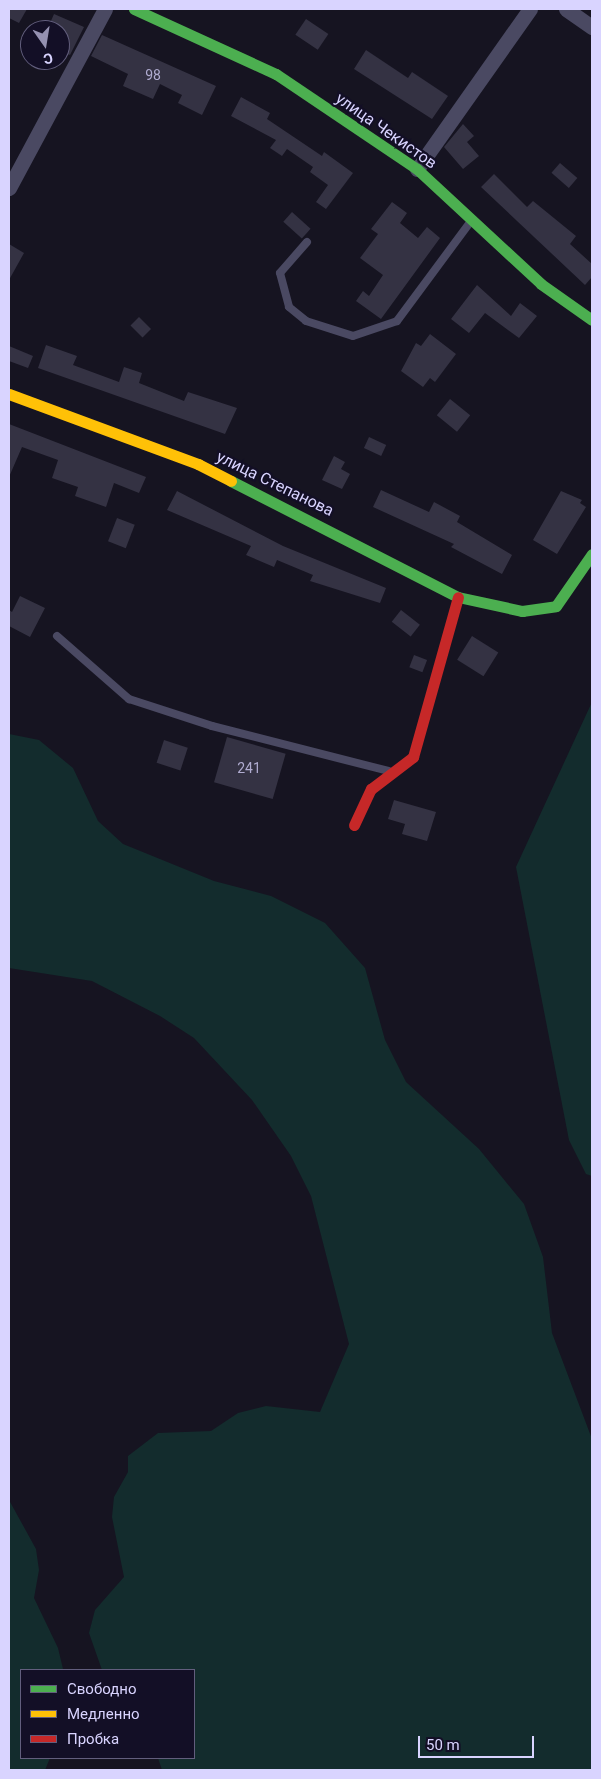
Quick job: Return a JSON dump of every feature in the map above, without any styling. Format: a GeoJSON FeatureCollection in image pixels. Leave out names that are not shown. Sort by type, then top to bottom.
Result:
{"type":"FeatureCollection","features":[{"type":"Feature","properties":{"kind":"street"},"geometry":{"type":"LineString","coordinates":[[9,188],[105,9]]}},
{"type":"Feature","properties":{"kind":"street","name":"улица Чекистов"},"geometry":{"type":"LineString","coordinates":[[134,9],[276,74],[417,169],[541,284],[592,320]]}},
{"type":"Feature","properties":{"kind":"street"},"geometry":{"type":"LineString","coordinates":[[417,169],[530,9]]}},
{"type":"Feature","properties":{"kind":"street"},"geometry":{"type":"LineString","coordinates":[[566,9],[592,27]]}},
{"type":"Feature","properties":{"kind":"street","name":"улица Степанова"},"geometry":{"type":"LineString","coordinates":[[9,394],[198,464],[458,597],[522,611],[556,606],[592,554]]}},
{"type":"Feature","properties":{"kind":"street"},"geometry":{"type":"LineString","coordinates":[[354,825],[371,789],[413,757],[458,597]]}},
{"type":"Feature","properties":{"kind":"lane"},"geometry":{"type":"LineString","coordinates":[[307,242],[280,273],[289,307],[306,321],[353,336],[397,321],[472,221]]}},
{"type":"Feature","properties":{"kind":"lane"},"geometry":{"type":"LineString","coordinates":[[57,636],[129,699],[212,726],[393,772]]}},
{"type":"Feature","properties":{"kind":"green space"},"geometry":{"type":"Polygon","coordinates":[[[592,702],[592,1176],[586,1174],[569,1140],[516,867],[592,702]]]}},
{"type":"Feature","properties":{"kind":"green space"},"geometry":{"type":"Polygon","coordinates":[[[9,734],[39,740],[73,768],[98,821],[123,844],[214,881],[271,896],[325,923],[365,968],[385,1040],[406,1082],[479,1149],[524,1204],[543,1257],[552,1333],[592,1439],[592,1770],[162,1770],[158,1759],[195,1759],[195,1669],[102,1669],[89,1633],[95,1610],[124,1577],[112,1517],[114,1497],[128,1472],[128,1456],[158,1433],[211,1431],[238,1413],[266,1406],[320,1412],[349,1344],[311,1196],[291,1156],[252,1100],[194,1038],[160,1016],[92,981],[9,968],[9,734]]]}},
{"type":"Feature","properties":{"kind":"green space"},"geometry":{"type":"Polygon","coordinates":[[[9,1500],[36,1549],[39,1570],[34,1598],[58,1648],[63,1669],[20,1669],[20,1759],[50,1759],[45,1770],[9,1770],[9,1500]]]}},
{"type":"Feature","properties":{"kind":"building"},"geometry":{"type":"Polygon","coordinates":[[[9,9],[27,9],[19,23],[9,18],[9,9]]]}},
{"type":"Feature","properties":{"kind":"building"},"geometry":{"type":"Polygon","coordinates":[[[54,14],[68,20],[51,20],[54,14]]]}},
{"type":"Feature","properties":{"kind":"building"},"geometry":{"type":"Polygon","coordinates":[[[306,19],[328,34],[318,50],[295,35],[306,19]]]}},
{"type":"Feature","properties":{"kind":"building"},"geometry":{"type":"Polygon","coordinates":[[[70,21],[84,27],[70,55],[70,21]]]}},
{"type":"Feature","properties":{"kind":"building"},"geometry":{"type":"Polygon","coordinates":[[[102,35],[216,86],[202,115],[178,103],[182,95],[160,84],[153,99],[123,86],[128,74],[91,56],[102,35]]]}},
{"type":"Feature","properties":{"kind":"building"},"geometry":{"type":"Polygon","coordinates":[[[366,50],[408,78],[412,72],[448,96],[432,119],[354,69],[366,50]]]}},
{"type":"Feature","properties":{"kind":"building"},"geometry":{"type":"Polygon","coordinates":[[[241,97],[270,113],[267,119],[322,156],[324,152],[353,173],[326,209],[316,202],[328,185],[310,172],[313,167],[287,149],[282,156],[270,148],[276,140],[231,116],[241,97]]]}},
{"type":"Feature","properties":{"kind":"building"},"geometry":{"type":"Polygon","coordinates":[[[463,124],[474,136],[467,142],[479,156],[463,169],[444,147],[463,124]]]}},
{"type":"Feature","properties":{"kind":"building"},"geometry":{"type":"Polygon","coordinates":[[[560,163],[577,178],[569,188],[551,173],[560,163]]]}},
{"type":"Feature","properties":{"kind":"building"},"geometry":{"type":"Polygon","coordinates":[[[494,174],[527,207],[533,201],[576,236],[570,244],[592,264],[592,277],[585,285],[481,187],[494,174]]]}},
{"type":"Feature","properties":{"kind":"building"},"geometry":{"type":"Polygon","coordinates":[[[392,202],[407,213],[400,223],[418,238],[427,227],[440,238],[381,319],[356,301],[363,291],[369,296],[383,275],[360,258],[378,234],[371,229],[392,202]]]}},
{"type":"Feature","properties":{"kind":"building"},"geometry":{"type":"Polygon","coordinates":[[[292,212],[311,229],[302,238],[283,222],[292,212]]]}},
{"type":"Feature","properties":{"kind":"building"},"geometry":{"type":"Polygon","coordinates":[[[9,244],[24,253],[9,280],[9,244]]]}},
{"type":"Feature","properties":{"kind":"building"},"geometry":{"type":"Polygon","coordinates":[[[477,285],[511,316],[520,303],[537,316],[519,338],[485,313],[469,333],[451,319],[477,285]]]}},
{"type":"Feature","properties":{"kind":"building"},"geometry":{"type":"Polygon","coordinates":[[[139,317],[151,329],[143,338],[131,325],[139,317]]]}},
{"type":"Feature","properties":{"kind":"building"},"geometry":{"type":"Polygon","coordinates":[[[430,334],[456,354],[435,382],[430,378],[423,387],[401,371],[416,343],[421,346],[430,334]]]}},
{"type":"Feature","properties":{"kind":"building"},"geometry":{"type":"Polygon","coordinates":[[[46,345],[77,356],[73,365],[119,382],[124,367],[142,373],[139,383],[184,401],[188,392],[237,408],[225,434],[38,368],[46,345]]]}},
{"type":"Feature","properties":{"kind":"building"},"geometry":{"type":"Polygon","coordinates":[[[9,346],[33,356],[28,368],[9,361],[9,346]]]}},
{"type":"Feature","properties":{"kind":"building"},"geometry":{"type":"Polygon","coordinates":[[[450,399],[470,415],[457,432],[437,415],[450,399]]]}},
{"type":"Feature","properties":{"kind":"building"},"geometry":{"type":"Polygon","coordinates":[[[9,424],[146,477],[139,493],[114,483],[106,507],[75,496],[78,487],[52,478],[58,460],[22,447],[9,477],[9,424]]]}},
{"type":"Feature","properties":{"kind":"building"},"geometry":{"type":"Polygon","coordinates":[[[369,437],[386,445],[381,456],[364,448],[369,437]]]}},
{"type":"Feature","properties":{"kind":"building"},"geometry":{"type":"Polygon","coordinates":[[[334,456],[345,462],[341,469],[350,474],[342,489],[322,480],[334,456]]]}},
{"type":"Feature","properties":{"kind":"building"},"geometry":{"type":"Polygon","coordinates":[[[381,490],[429,512],[434,502],[460,516],[457,522],[512,555],[502,574],[451,547],[454,544],[373,507],[381,490]]]}},
{"type":"Feature","properties":{"kind":"building"},"geometry":{"type":"Polygon","coordinates":[[[177,491],[283,546],[386,588],[380,603],[310,581],[313,575],[277,560],[274,567],[246,555],[251,546],[167,510],[177,491]]]}},
{"type":"Feature","properties":{"kind":"building"},"geometry":{"type":"Polygon","coordinates":[[[561,491],[582,500],[580,503],[586,507],[557,554],[533,540],[561,491]]]}},
{"type":"Feature","properties":{"kind":"building"},"geometry":{"type":"Polygon","coordinates":[[[117,518],[135,525],[126,548],[108,541],[117,518]]]}},
{"type":"Feature","properties":{"kind":"building"},"geometry":{"type":"Polygon","coordinates":[[[20,596],[45,608],[30,637],[9,626],[9,610],[12,612],[20,596]]]}},
{"type":"Feature","properties":{"kind":"building"},"geometry":{"type":"Polygon","coordinates":[[[401,610],[420,625],[411,637],[392,622],[401,610]]]}},
{"type":"Feature","properties":{"kind":"building"},"geometry":{"type":"Polygon","coordinates":[[[472,636],[498,652],[483,676],[457,660],[472,636]]]}},
{"type":"Feature","properties":{"kind":"building"},"geometry":{"type":"Polygon","coordinates":[[[414,655],[427,660],[422,672],[409,667],[414,655]]]}},
{"type":"Feature","properties":{"kind":"building"},"geometry":{"type":"Polygon","coordinates":[[[227,737],[286,754],[273,799],[214,782],[227,737]]]}},
{"type":"Feature","properties":{"kind":"building"},"geometry":{"type":"Polygon","coordinates":[[[164,740],[188,748],[180,771],[157,763],[164,740]]]}},
{"type":"Feature","properties":{"kind":"building"},"geometry":{"type":"Polygon","coordinates":[[[394,800],[436,812],[427,841],[402,834],[405,824],[388,819],[394,800]]]}},
{"type":"Feature","properties":{"kind":"traffic: fast"},"geometry":{"type":"LineString","coordinates":[[134,9],[276,74],[417,169],[541,284],[592,320]]}},
{"type":"Feature","properties":{"kind":"traffic: fast"},"geometry":{"type":"LineString","coordinates":[[231,481],[458,597],[522,611],[556,606],[592,554]]}},
{"type":"Feature","properties":{"kind":"traffic: slow"},"geometry":{"type":"LineString","coordinates":[[9,394],[198,464],[231,481]]}},
{"type":"Feature","properties":{"kind":"traffic: jam"},"geometry":{"type":"LineString","coordinates":[[354,825],[371,789],[413,757],[458,597]]}}]}
